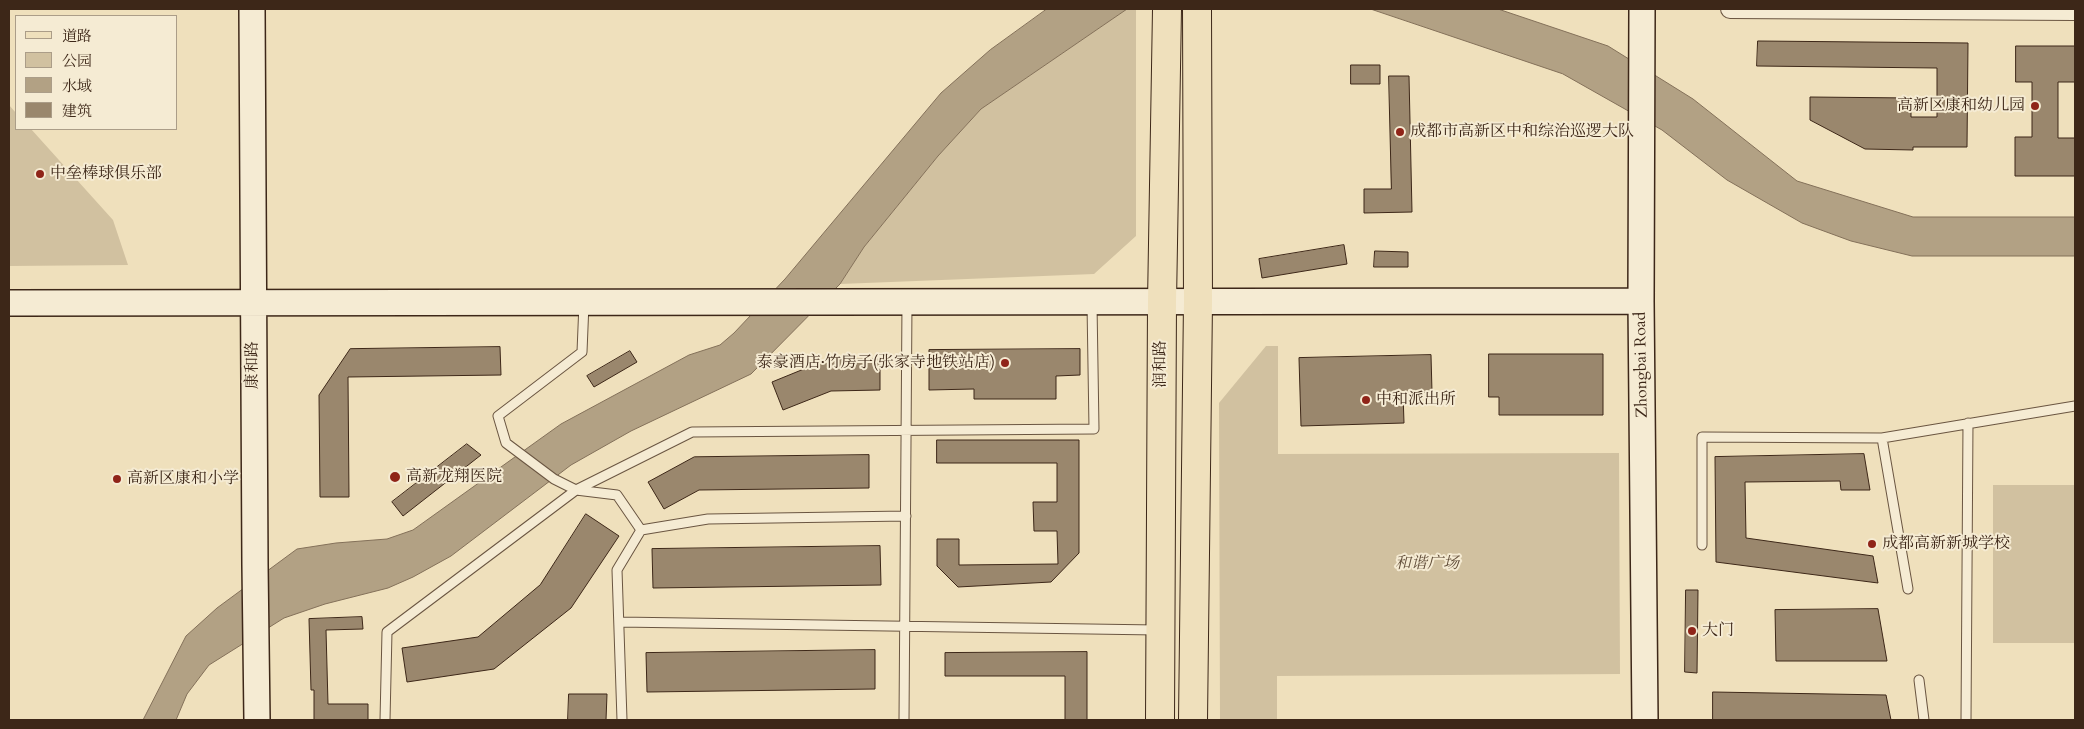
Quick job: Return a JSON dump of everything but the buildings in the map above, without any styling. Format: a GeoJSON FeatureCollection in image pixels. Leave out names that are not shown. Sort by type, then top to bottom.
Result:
{"type":"FeatureCollection","features":[{"type":"Feature","properties":{"kind":"main road","name":"润和路"},"geometry":{"type":"LineString","coordinates":[[1160,720],[1162,302],[1167,9]]}},
{"type":"Feature","properties":{"kind":"main road"},"geometry":{"type":"LineString","coordinates":[[1193,720],[1198,302],[1197,9]]}},
{"type":"Feature","properties":{"kind":"street","name":"康和路"},"geometry":{"type":"LineString","coordinates":[[252,9],[257,720]]}},
{"type":"Feature","properties":{"kind":"street","name":"Zhongbai Road"},"geometry":{"type":"LineString","coordinates":[[1642,9],[1641,301],[1645,720]]}},
{"type":"Feature","properties":{"kind":"street"},"geometry":{"type":"LineString","coordinates":[[1730,9],[2075,12]]}},
{"type":"Feature","properties":{"kind":"street"},"geometry":{"type":"LineString","coordinates":[[9,304],[1641,301]]}},
{"type":"Feature","properties":{"kind":"lane"},"geometry":{"type":"LineString","coordinates":[[904,720],[907,302]]}},
{"type":"Feature","properties":{"kind":"lane"},"geometry":{"type":"LineString","coordinates":[[385,720],[387,632],[576,490],[692,432],[1094,429],[1092,302]]}},
{"type":"Feature","properties":{"kind":"lane"},"geometry":{"type":"LineString","coordinates":[[584,303],[582,352],[498,416],[506,443],[554,479],[576,490],[617,496],[641,530]]}},
{"type":"Feature","properties":{"kind":"lane"},"geometry":{"type":"LineString","coordinates":[[1702,545],[1702,438],[1882,438],[2075,406]]}},
{"type":"Feature","properties":{"kind":"lane"},"geometry":{"type":"LineString","coordinates":[[1966,720],[1968,423]]}},
{"type":"Feature","properties":{"kind":"lane"},"geometry":{"type":"LineString","coordinates":[[1882,438],[1908,589]]}},
{"type":"Feature","properties":{"kind":"lane"},"geometry":{"type":"LineString","coordinates":[[622,720],[617,570],[641,530],[708,519],[906,516]]}},
{"type":"Feature","properties":{"kind":"lane"},"geometry":{"type":"LineString","coordinates":[[619,622],[1160,630]]}},
{"type":"Feature","properties":{"kind":"lane"},"geometry":{"type":"LineString","coordinates":[[1919,680],[1924,720]]}},
{"type":"Feature","properties":{"kind":"green space"},"geometry":{"type":"Polygon","coordinates":[[[1127,9],[1136,9],[1136,236],[1094,274],[840,284],[864,247],[938,156],[981,109],[1127,9]]]}},
{"type":"Feature","properties":{"kind":"green space","name":"中垒棒球俱乐部"},"geometry":{"type":"Polygon","coordinates":[[[9,105],[15,112],[15,130],[32,130],[113,220],[128,265],[9,266],[9,105]]]}},
{"type":"Feature","properties":{"kind":"green space","name":"和谐广场"},"geometry":{"type":"Polygon","coordinates":[[[1266,346],[1278,346],[1278,454],[1619,453],[1620,674],[1277,676],[1277,720],[1220,720],[1219,403],[1266,346]]]}},
{"type":"Feature","properties":{"kind":"green space"},"geometry":{"type":"Polygon","coordinates":[[[1993,485],[2075,485],[2075,643],[1993,643],[1993,485]]]}},
{"type":"Feature","properties":{"kind":"water"},"geometry":{"type":"Polygon","coordinates":[[[1047,9],[1127,9],[981,109],[938,156],[864,247],[840,284],[751,374],[631,431],[571,465],[451,556],[413,577],[388,588],[325,604],[284,618],[209,665],[187,694],[176,720],[143,720],[186,636],[217,608],[297,549],[336,543],[387,539],[413,530],[561,424],[689,355],[720,345],[734,333],[785,279],[941,93],[990,50],[1047,9]]]}},
{"type":"Feature","properties":{"kind":"water"},"geometry":{"type":"Polygon","coordinates":[[[1371,9],[1498,9],[1608,46],[1693,99],[1797,181],[1913,217],[2075,217],[2075,256],[1912,256],[1851,241],[1802,223],[1727,180],[1662,130],[1563,74],[1371,9]]]}},
{"type":"Feature","properties":{"kind":"place","name":"高新区康和幼儿园"},"geometry":{"type":"Point","coordinates":[2035,106]}},
{"type":"Feature","properties":{"kind":"place","name":"成都市高新区中和综治巡逻大队"},"geometry":{"type":"Point","coordinates":[1400,132]}},
{"type":"Feature","properties":{"kind":"place","name":"中垒棒球俱乐部"},"geometry":{"type":"Point","coordinates":[40,174]}},
{"type":"Feature","properties":{"kind":"place","name":"泰豪酒店·竹房子(张家寺地铁站店)"},"geometry":{"type":"Point","coordinates":[1005,363]}},
{"type":"Feature","properties":{"kind":"place","name":"中和派出所"},"geometry":{"type":"Point","coordinates":[1366,400]}},
{"type":"Feature","properties":{"kind":"place","name":"高新龙翔医院"},"geometry":{"type":"Point","coordinates":[395,477]}},
{"type":"Feature","properties":{"kind":"place","name":"高新区康和小学"},"geometry":{"type":"Point","coordinates":[117,479]}},
{"type":"Feature","properties":{"kind":"place","name":"成都高新新城学校"},"geometry":{"type":"Point","coordinates":[1872,544]}},
{"type":"Feature","properties":{"kind":"place","name":"大门"},"geometry":{"type":"Point","coordinates":[1692,631]}}]}
